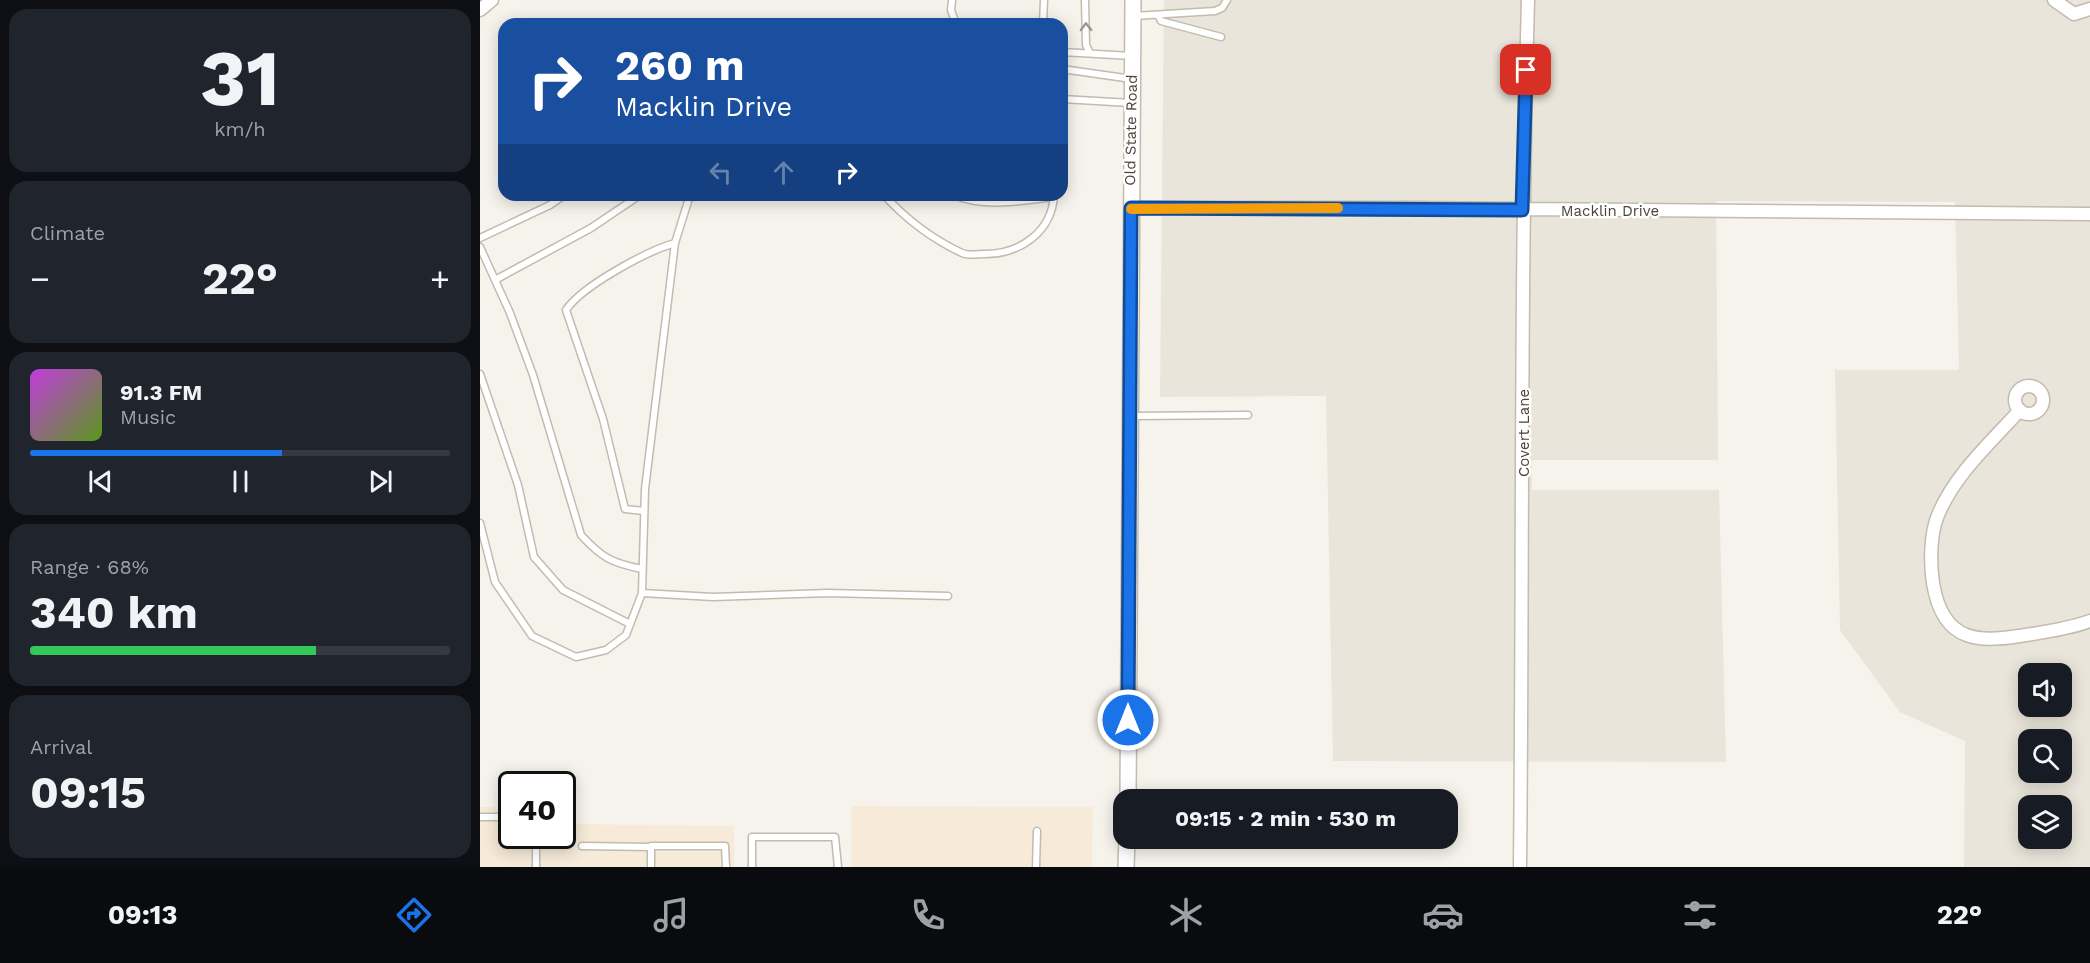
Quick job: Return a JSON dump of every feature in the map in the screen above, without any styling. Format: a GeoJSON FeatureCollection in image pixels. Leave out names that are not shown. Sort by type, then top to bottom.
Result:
{"type":"FeatureCollection","features":[{"type":"Feature","properties":{"kind":"street"},"geometry":{"type":"LineString","coordinates":[[480,10],[492,0]]}},
{"type":"Feature","properties":{"kind":"street","name":"Old State Road"},"geometry":{"type":"LineString","coordinates":[[1128,789],[1133,0]]}},
{"type":"Feature","properties":{"kind":"street","name":"Covert Lane"},"geometry":{"type":"LineString","coordinates":[[1520,867],[1524,492],[1522,210],[1528,0]]}},
{"type":"Feature","properties":{"kind":"street"},"geometry":{"type":"LineString","coordinates":[[2054,0],[2074,14],[2090,9]]}},
{"type":"Feature","properties":{"kind":"street","name":"Macklin Drive"},"geometry":{"type":"LineString","coordinates":[[1131,208],[2090,214]]}},
{"type":"Feature","properties":{"kind":"street"},"geometry":{"type":"LineString","coordinates":[[2020,410],[1960,477],[1937,517],[1932,545],[1932,577],[1939,611],[1951,626],[1971,639],[1994,641],[2074,627],[2090,621]]}},
{"type":"Feature","properties":{"kind":"street"},"geometry":{"type":"LineString","coordinates":[[1126,867],[1127,849]]}},
{"type":"Feature","properties":{"kind":"lane"},"geometry":{"type":"LineString","coordinates":[[951,0],[954,18]]}},
{"type":"Feature","properties":{"kind":"lane"},"geometry":{"type":"LineString","coordinates":[[1043,18],[1044,0]]}},
{"type":"Feature","properties":{"kind":"lane"},"geometry":{"type":"LineString","coordinates":[[1085,0],[1086,45],[1090,53]]}},
{"type":"Feature","properties":{"kind":"lane"},"geometry":{"type":"LineString","coordinates":[[1132,16],[1215,11],[1222,8],[1227,0]]}},
{"type":"Feature","properties":{"kind":"lane"},"geometry":{"type":"LineString","coordinates":[[1158,15],[1161,21],[1167,24],[1221,37]]}},
{"type":"Feature","properties":{"kind":"lane"},"geometry":{"type":"LineString","coordinates":[[1068,53],[1132,56]]}},
{"type":"Feature","properties":{"kind":"lane"},"geometry":{"type":"LineString","coordinates":[[1068,70],[1132,79]]}},
{"type":"Feature","properties":{"kind":"lane"},"geometry":{"type":"LineString","coordinates":[[1068,99],[1132,103]]}},
{"type":"Feature","properties":{"kind":"lane"},"geometry":{"type":"LineString","coordinates":[[480,238],[556,201]]}},
{"type":"Feature","properties":{"kind":"lane"},"geometry":{"type":"LineString","coordinates":[[495,279],[591,228],[631,201]]}},
{"type":"Feature","properties":{"kind":"lane"},"geometry":{"type":"LineString","coordinates":[[480,523],[495,582],[532,636],[576,657],[606,650],[626,635],[642,593],[644,511],[675,243],[688,201]]}},
{"type":"Feature","properties":{"kind":"lane"},"geometry":{"type":"LineString","coordinates":[[890,201],[906,219],[964,254],[1005,254],[1034,238],[1053,208],[1054,201]]}},
{"type":"Feature","properties":{"kind":"lane"},"geometry":{"type":"LineString","coordinates":[[983,201],[1004,201]]}},
{"type":"Feature","properties":{"kind":"lane"},"geometry":{"type":"LineString","coordinates":[[644,511],[624,510],[603,419],[566,310],[575,296],[657,248],[675,243]]}},
{"type":"Feature","properties":{"kind":"lane"},"geometry":{"type":"LineString","coordinates":[[480,247],[533,375],[581,535],[597,554],[616,564],[642,569]]}},
{"type":"Feature","properties":{"kind":"lane"},"geometry":{"type":"LineString","coordinates":[[480,374],[518,485],[534,557],[563,590],[630,624]]}},
{"type":"Feature","properties":{"kind":"lane"},"geometry":{"type":"LineString","coordinates":[[1130,416],[1248,415]]}},
{"type":"Feature","properties":{"kind":"lane"},"geometry":{"type":"LineString","coordinates":[[642,593],[713,597],[807,593],[948,596]]}},
{"type":"Feature","properties":{"kind":"lane"},"geometry":{"type":"LineString","coordinates":[[480,817],[498,817]]}},
{"type":"Feature","properties":{"kind":"lane"},"geometry":{"type":"LineString","coordinates":[[1036,867],[1037,831]]}},
{"type":"Feature","properties":{"kind":"lane"},"geometry":{"type":"LineString","coordinates":[[752,867],[752,837],[835,837],[838,867]]}},
{"type":"Feature","properties":{"kind":"lane"},"geometry":{"type":"LineString","coordinates":[[582,846],[725,846],[726,867]]}},
{"type":"Feature","properties":{"kind":"lane"},"geometry":{"type":"LineString","coordinates":[[651,847],[651,867]]}},
{"type":"Feature","properties":{"kind":"lane"},"geometry":{"type":"LineString","coordinates":[[536,849],[536,867]]}},
{"type":"Feature","properties":{"kind":"shaded area"},"geometry":{"type":"Polygon","coordinates":[[[1164,0],[2090,0],[2090,867],[1964,867],[1965,741],[1900,712],[1840,630],[1835,370],[1959,370],[1955,202],[1716,201],[1718,460],[1532,460],[1532,490],[1719,490],[1726,762],[1333,761],[1326,396],[1160,397],[1164,0]]]}},
{"type":"Feature","properties":{"kind":"shaded area"},"geometry":{"type":"Polygon","coordinates":[[[851,806],[1093,807],[1092,867],[851,867],[851,806]]]}},
{"type":"Feature","properties":{"kind":"shaded area"},"geometry":{"type":"Polygon","coordinates":[[[480,807],[498,807],[498,849],[576,849],[576,824],[734,826],[734,867],[480,867],[480,807]]]}},
{"type":"Feature","properties":{"kind":"slow traffic"},"geometry":{"type":"LineString","coordinates":[[1131,209],[1338,208]]}},
{"type":"Feature","properties":{"kind":"route"},"geometry":{"type":"LineString","coordinates":[[1128,720],[1131,208],[1522,210],[1526,70]]}}]}
